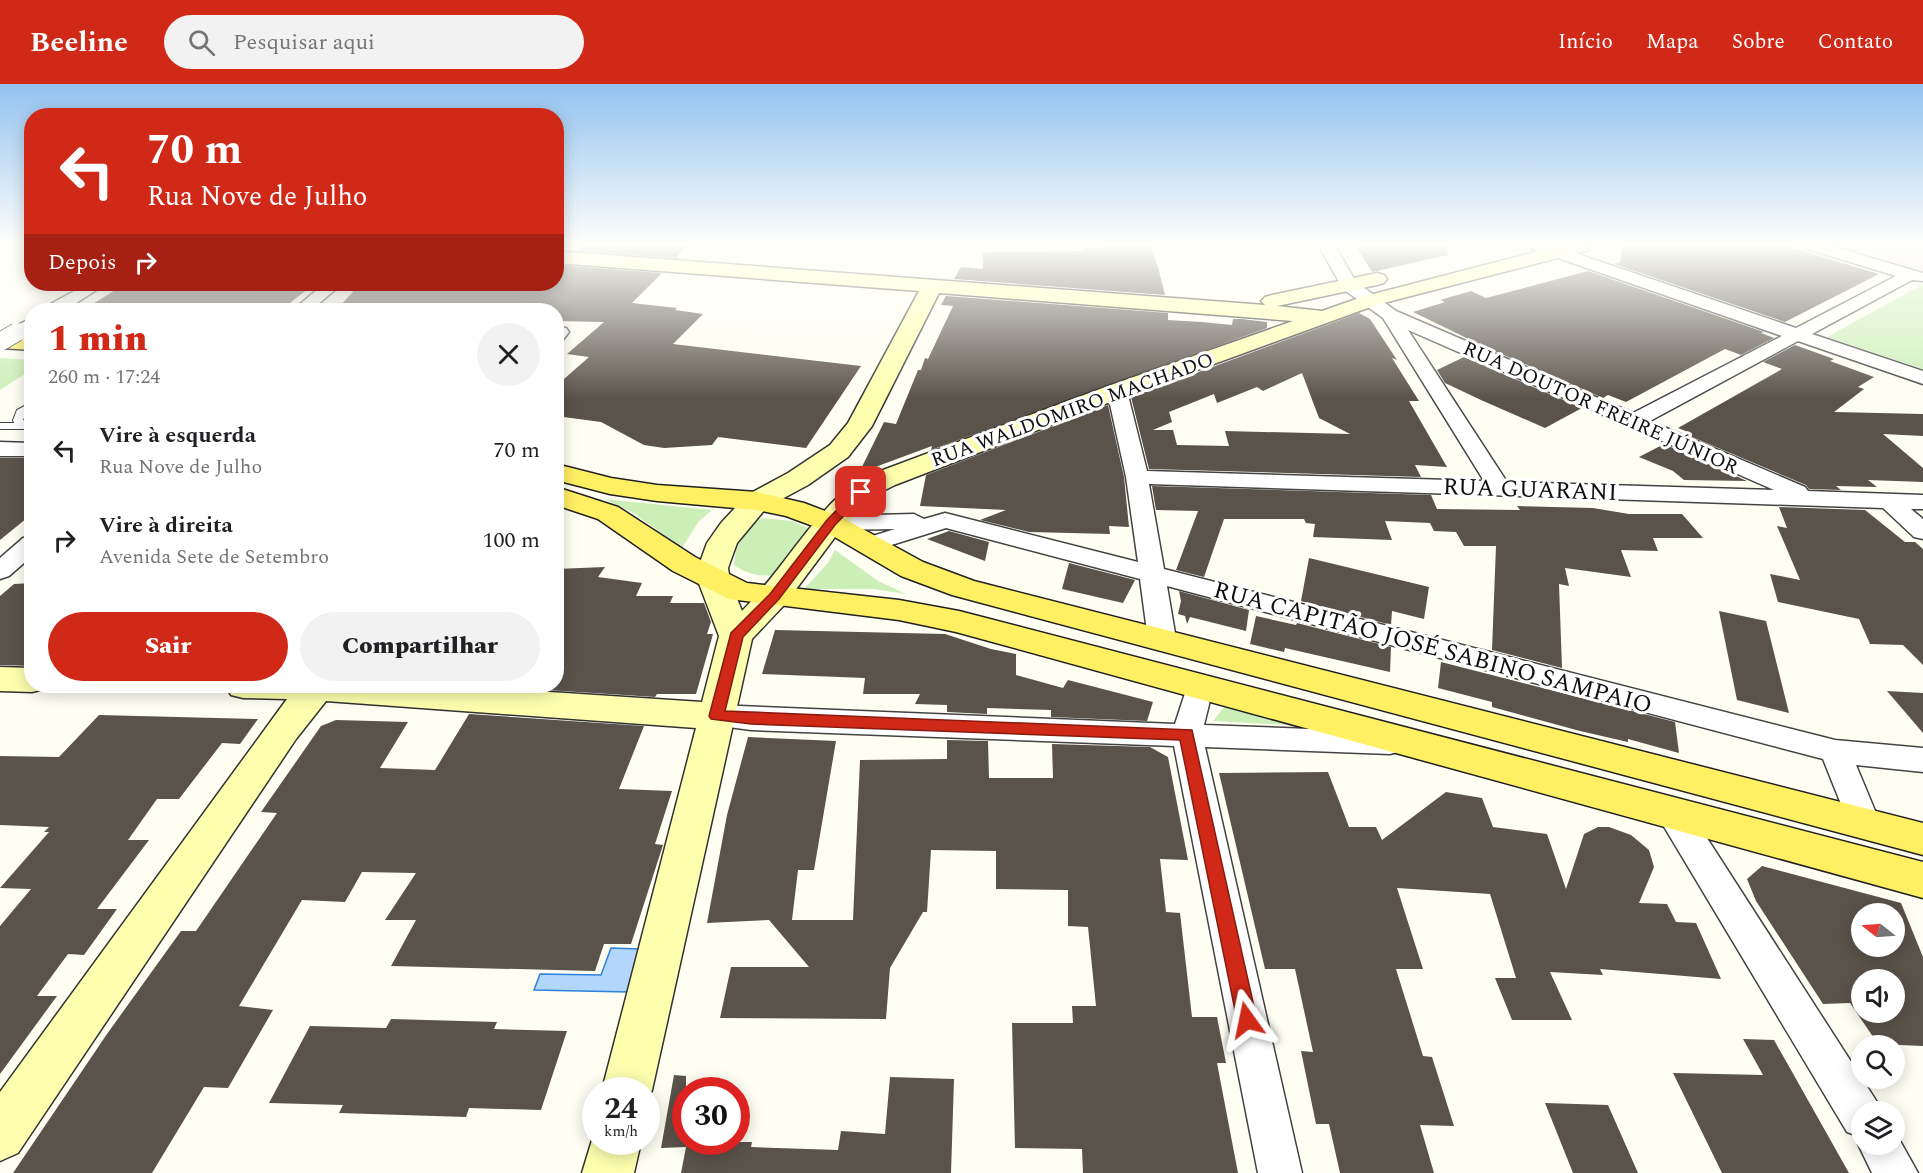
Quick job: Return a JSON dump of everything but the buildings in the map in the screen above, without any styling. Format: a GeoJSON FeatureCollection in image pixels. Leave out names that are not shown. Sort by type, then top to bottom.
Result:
{"type":"FeatureCollection","features":[{"type":"Feature","properties":{"kind":"main road"},"geometry":{"type":"LineString","coordinates":[[0,356],[24,358]]}},
{"type":"Feature","properties":{"kind":"main road"},"geometry":{"type":"LineString","coordinates":[[564,474],[610,486],[657,494],[757,501],[794,509],[831,523],[912,569],[963,588],[1923,839]]}},
{"type":"Feature","properties":{"kind":"main road"},"geometry":{"type":"LineString","coordinates":[[564,498],[608,513],[664,552],[714,581],[740,592],[898,610],[959,622],[1675,816],[1923,880]]}},
{"type":"Feature","properties":{"kind":"main road"},"geometry":{"type":"LineString","coordinates":[[1199,688],[1209,677],[1224,669],[1234,665],[1257,664]]}},
{"type":"Feature","properties":{"kind":"street"},"geometry":{"type":"LineString","coordinates":[[630,1077],[736,636],[714,581],[713,568],[722,543],[731,529],[757,501],[798,478],[838,451],[859,426],[927,297]]}},
{"type":"Feature","properties":{"kind":"street"},"geometry":{"type":"LineString","coordinates":[[1070,297],[1324,316]]}},
{"type":"Feature","properties":{"kind":"street"},"geometry":{"type":"LineString","coordinates":[[1199,306],[1294,297]]}},
{"type":"Feature","properties":{"kind":"street"},"geometry":{"type":"LineString","coordinates":[[1364,297],[1390,315],[1499,487]]}},
{"type":"Feature","properties":{"kind":"street","name":"RUA WALDOMIRO MACHADO"},"geometry":{"type":"LineString","coordinates":[[736,636],[774,597],[831,523],[861,492],[885,478],[1324,316],[1383,297]]}},
{"type":"Feature","properties":{"kind":"street"},"geometry":{"type":"LineString","coordinates":[[1685,297],[1921,379]]}},
{"type":"Feature","properties":{"kind":"street"},"geometry":{"type":"LineString","coordinates":[[1634,422],[1876,297]]}},
{"type":"Feature","properties":{"kind":"street","name":"RUA DOUTOR FREIRE JÚNIOR"},"geometry":{"type":"LineString","coordinates":[[1390,315],[1812,499]]}},
{"type":"Feature","properties":{"kind":"street"},"geometry":{"type":"LineString","coordinates":[[1118,391],[1137,477],[1154,575],[1162,639]]}},
{"type":"Feature","properties":{"kind":"street"},"geometry":{"type":"LineString","coordinates":[[0,449],[24,450]]}},
{"type":"Feature","properties":{"kind":"street","name":"RUA GUARANI"},"geometry":{"type":"LineString","coordinates":[[1137,477],[1923,502]]}},
{"type":"Feature","properties":{"kind":"street"},"geometry":{"type":"LineString","coordinates":[[1889,501],[1923,531]]}},
{"type":"Feature","properties":{"kind":"street"},"geometry":{"type":"LineString","coordinates":[[869,545],[945,520]]}},
{"type":"Feature","properties":{"kind":"street","name":"RUA CAPITÃO JOSÉ SABINO SAMPAIO"},"geometry":{"type":"LineString","coordinates":[[831,523],[945,520],[1835,752],[1923,760]]}},
{"type":"Feature","properties":{"kind":"street"},"geometry":{"type":"LineString","coordinates":[[0,571],[24,550]]}},
{"type":"Feature","properties":{"kind":"street"},"geometry":{"type":"LineString","coordinates":[[0,679],[24,680]]}},
{"type":"Feature","properties":{"kind":"street"},"geometry":{"type":"LineString","coordinates":[[1199,688],[1187,734],[1280,1173]]}},
{"type":"Feature","properties":{"kind":"street"},"geometry":{"type":"LineString","coordinates":[[0,1135],[283,730],[312,693]]}},
{"type":"Feature","properties":{"kind":"street"},"geometry":{"type":"LineString","coordinates":[[411,693],[751,719],[1187,734],[1418,745]]}},
{"type":"Feature","properties":{"kind":"street"},"geometry":{"type":"LineString","coordinates":[[1835,752],[1866,825]]}},
{"type":"Feature","properties":{"kind":"street"},"geometry":{"type":"LineString","coordinates":[[1675,816],[1852,1101]]}},
{"type":"Feature","properties":{"kind":"street"},"geometry":{"type":"LineString","coordinates":[[608,1173],[612,1155]]}},
{"type":"Feature","properties":{"kind":"street"},"geometry":{"type":"LineString","coordinates":[[1885,1155],[1896,1173]]}},
{"type":"Feature","properties":{"kind":"lane"},"geometry":{"type":"LineString","coordinates":[[24,411],[18,416],[21,425],[24,425]]}},
{"type":"Feature","properties":{"kind":"lane"},"geometry":{"type":"LineString","coordinates":[[0,426],[24,426]]}},
{"type":"Feature","properties":{"kind":"green space"},"geometry":{"type":"Polygon","coordinates":[[[1900,297],[1923,297],[1923,369],[1827,337],[1900,297]]]}},
{"type":"Feature","properties":{"kind":"green space"},"geometry":{"type":"Polygon","coordinates":[[[0,358],[24,360],[24,375],[0,390],[0,358]]]}},
{"type":"Feature","properties":{"kind":"green space"},"geometry":{"type":"Polygon","coordinates":[[[605,499],[712,510],[699,521],[682,548],[635,514],[605,499]]]}},
{"type":"Feature","properties":{"kind":"green space"},"geometry":{"type":"Polygon","coordinates":[[[762,518],[792,521],[810,529],[775,575],[753,574],[734,565],[736,551],[745,532],[762,518]]]}},
{"type":"Feature","properties":{"kind":"green space"},"geometry":{"type":"Polygon","coordinates":[[[835,550],[878,581],[906,594],[873,589],[804,589],[828,563],[835,550]]]}},
{"type":"Feature","properties":{"kind":"green space"},"geometry":{"type":"Polygon","coordinates":[[[1225,706],[1286,725],[1213,721],[1225,706]]]}},
{"type":"Feature","properties":{"kind":"water"},"geometry":{"type":"Polygon","coordinates":[[[611,948],[640,949],[628,992],[534,990],[540,974],[601,975],[611,948]]]}},
{"type":"Feature","properties":{"kind":"route"},"geometry":{"type":"LineString","coordinates":[[861,492],[831,523],[774,597],[736,636],[717,716],[1187,734],[1247,1020]]}}]}
